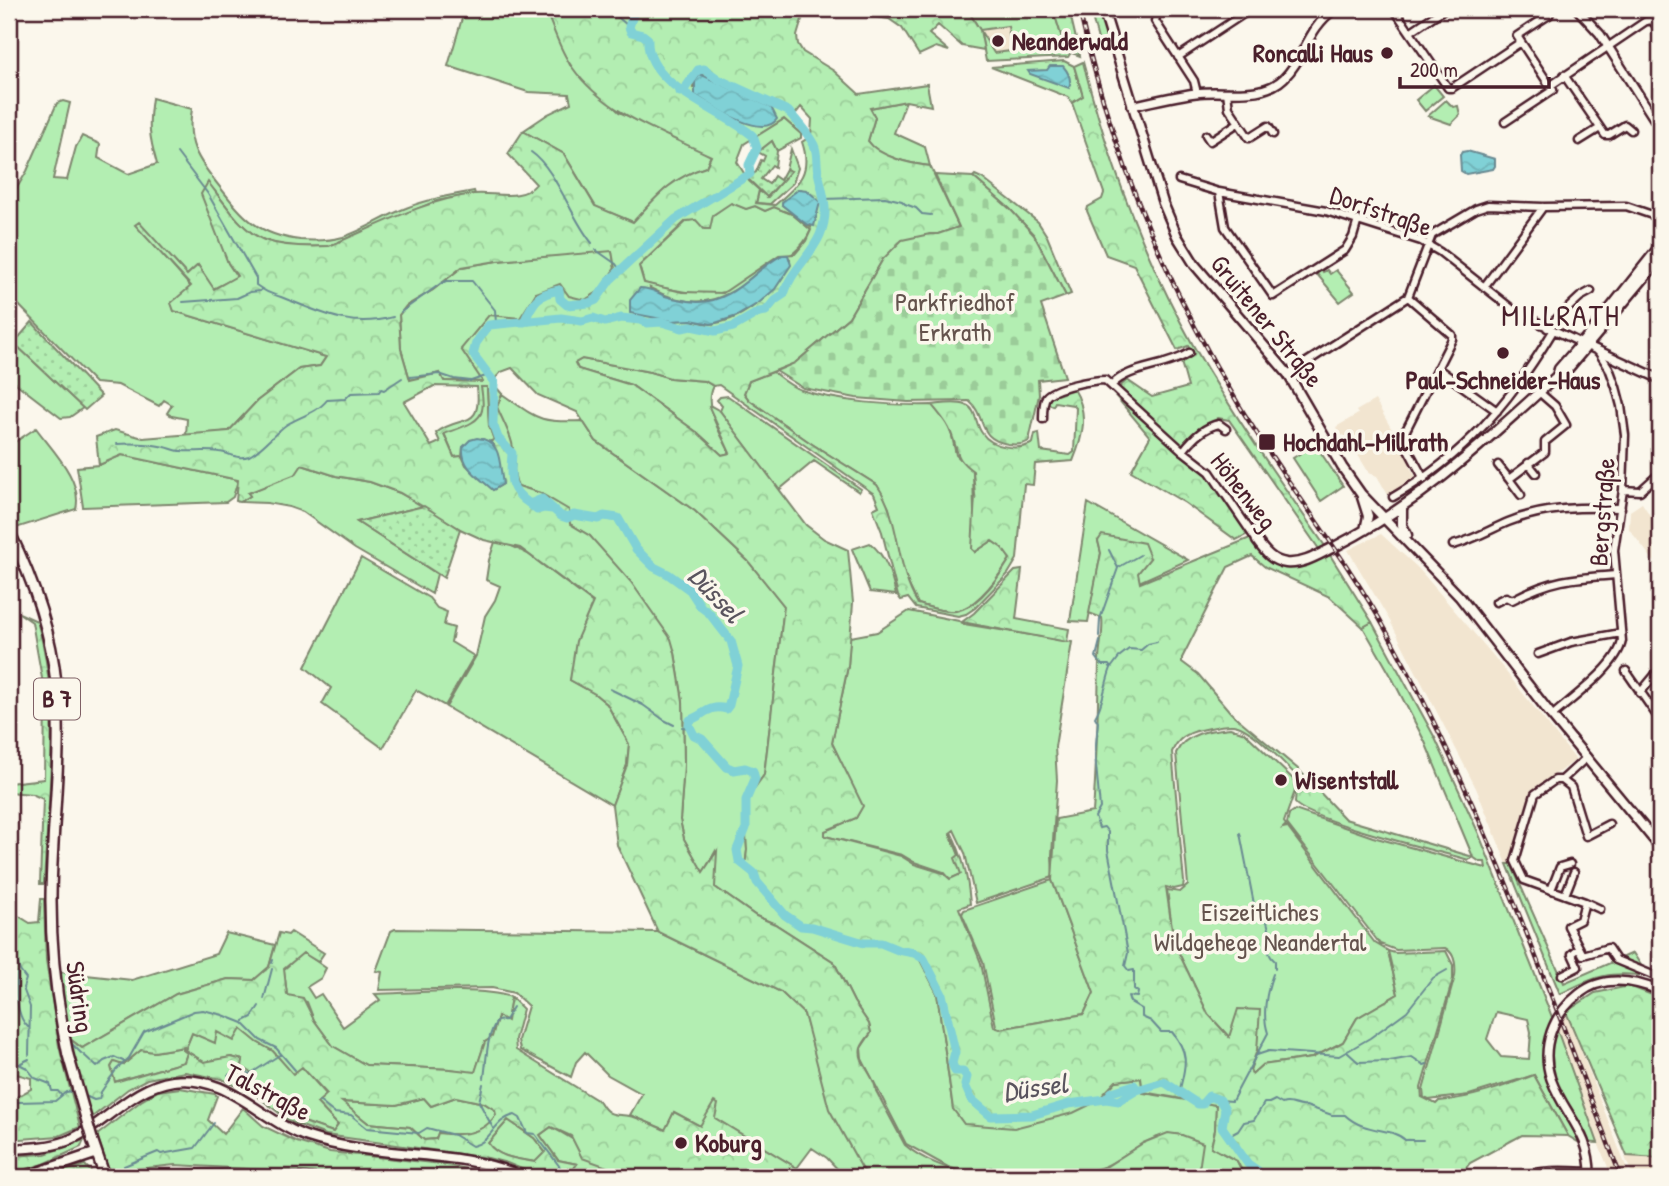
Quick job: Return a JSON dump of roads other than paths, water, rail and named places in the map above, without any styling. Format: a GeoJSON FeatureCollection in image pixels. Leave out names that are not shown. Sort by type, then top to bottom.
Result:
{"type":"FeatureCollection","features":[{"type":"Feature","properties":{"kind":"main road","name":"Gruitener Straße"},"geometry":{"type":"LineString","coordinates":[[1103,9],[1163,203],[1184,249],[1228,306],[1288,374],[1342,467],[1362,494],[1460,597],[1552,716],[1660,847]]}},
{"type":"Feature","properties":{"kind":"main road"},"geometry":{"type":"LineString","coordinates":[[1588,346],[1660,246]]}},
{"type":"Feature","properties":{"kind":"main road"},"geometry":{"type":"LineString","coordinates":[[1588,346],[1660,259]]}},
{"type":"Feature","properties":{"kind":"main road","name":"Höhenweg"},"geometry":{"type":"LineString","coordinates":[[1257,541],[1270,557],[1296,563],[1311,558],[1385,519],[1469,457],[1557,376],[1566,371],[1588,346]]}},
{"type":"Feature","properties":{"kind":"main road"},"geometry":{"type":"LineString","coordinates":[[1362,494],[1368,516],[1365,530]]}},
{"type":"Feature","properties":{"kind":"main road"},"geometry":{"type":"LineString","coordinates":[[1402,508],[1402,525],[1409,542]]}},
{"type":"Feature","properties":{"kind":"main road","name":"Südring"},"geometry":{"type":"LineString","coordinates":[[9,531],[26,567],[45,623],[56,681],[58,737],[51,930],[56,984],[68,1055],[105,1177]]}},
{"type":"Feature","properties":{"kind":"main road","name":"Talstraße"},"geometry":{"type":"LineString","coordinates":[[9,1149],[56,1144],[91,1128],[124,1102],[146,1089],[169,1082],[191,1080],[225,1089],[289,1129],[315,1139],[346,1146],[490,1166],[523,1177]]}},
{"type":"Feature","properties":{"kind":"main road"},"geometry":{"type":"LineString","coordinates":[[25,1177],[96,1153]]}},
{"type":"Feature","properties":{"kind":"street"},"geometry":{"type":"LineString","coordinates":[[1158,9],[1155,21],[1194,81],[1197,93]]}},
{"type":"Feature","properties":{"kind":"street"},"geometry":{"type":"LineString","coordinates":[[1178,57],[1251,9]]}},
{"type":"Feature","properties":{"kind":"street"},"geometry":{"type":"LineString","coordinates":[[1132,106],[1197,93],[1271,88],[1291,71],[1309,35],[1335,9]]}},
{"type":"Feature","properties":{"kind":"street"},"geometry":{"type":"LineString","coordinates":[[1394,9],[1448,88],[1452,88],[1521,42]]}},
{"type":"Feature","properties":{"kind":"street"},"geometry":{"type":"LineString","coordinates":[[1410,32],[1444,9]]}},
{"type":"Feature","properties":{"kind":"street"},"geometry":{"type":"LineString","coordinates":[[1505,122],[1553,90],[1517,36],[1549,15],[1552,9]]}},
{"type":"Feature","properties":{"kind":"street"},"geometry":{"type":"LineString","coordinates":[[1577,9],[1592,23],[1660,128]]}},
{"type":"Feature","properties":{"kind":"street"},"geometry":{"type":"LineString","coordinates":[[1550,86],[1646,21],[1653,20],[1660,31]]}},
{"type":"Feature","properties":{"kind":"street"},"geometry":{"type":"LineString","coordinates":[[1564,75],[1607,136],[1625,125],[1631,130]]}},
{"type":"Feature","properties":{"kind":"street"},"geometry":{"type":"LineString","coordinates":[[1227,92],[1229,108],[1249,138],[1268,126],[1273,134]]}},
{"type":"Feature","properties":{"kind":"street"},"geometry":{"type":"LineString","coordinates":[[1206,135],[1210,141],[1238,123]]}},
{"type":"Feature","properties":{"kind":"street"},"geometry":{"type":"LineString","coordinates":[[1579,141],[1600,128]]}},
{"type":"Feature","properties":{"kind":"street","name":"Dorfstraße"},"geometry":{"type":"LineString","coordinates":[[1179,180],[1219,192],[1291,203],[1359,220],[1427,244],[1516,312],[1588,346]]}},
{"type":"Feature","properties":{"kind":"street"},"geometry":{"type":"LineString","coordinates":[[1219,192],[1226,228],[1273,296],[1345,250],[1359,220]]}},
{"type":"Feature","properties":{"kind":"street"},"geometry":{"type":"LineString","coordinates":[[1288,374],[1408,297],[1432,235],[1476,209],[1488,205],[1626,205],[1658,217]]}},
{"type":"Feature","properties":{"kind":"street"},"geometry":{"type":"LineString","coordinates":[[1484,287],[1543,207]]}},
{"type":"Feature","properties":{"kind":"street"},"geometry":{"type":"LineString","coordinates":[[1393,497],[1424,480],[1497,411],[1532,366],[1550,329],[1580,297],[1591,291]]}},
{"type":"Feature","properties":{"kind":"street"},"geometry":{"type":"LineString","coordinates":[[1408,297],[1452,335],[1452,340],[1402,438],[1424,480]]}},
{"type":"Feature","properties":{"kind":"street"},"geometry":{"type":"LineString","coordinates":[[1588,346],[1660,379]]}},
{"type":"Feature","properties":{"kind":"street","name":"Bergstraße"},"geometry":{"type":"LineString","coordinates":[[1552,716],[1613,662],[1620,650],[1614,550],[1623,490],[1625,435],[1622,406],[1609,368],[1588,346]]}},
{"type":"Feature","properties":{"kind":"street"},"geometry":{"type":"LineString","coordinates":[[1043,419],[1045,399],[1054,392],[1102,379],[1112,385],[1124,375],[1177,361],[1189,354]]}},
{"type":"Feature","properties":{"kind":"street"},"geometry":{"type":"LineString","coordinates":[[1609,368],[1614,357]]}},
{"type":"Feature","properties":{"kind":"street"},"geometry":{"type":"LineString","coordinates":[[1437,368],[1497,411]]}},
{"type":"Feature","properties":{"kind":"street","name":"Höhenweg"},"geometry":{"type":"LineString","coordinates":[[1112,385],[1183,451],[1210,472],[1257,541]]}},
{"type":"Feature","properties":{"kind":"street"},"geometry":{"type":"LineString","coordinates":[[1509,479],[1545,452],[1545,442],[1566,425],[1555,406],[1539,393]]}},
{"type":"Feature","properties":{"kind":"street","name":"Höhenweg"},"geometry":{"type":"LineString","coordinates":[[1183,451],[1191,441],[1212,426],[1219,424],[1226,429]]}},
{"type":"Feature","properties":{"kind":"street"},"geometry":{"type":"LineString","coordinates":[[1528,463],[1536,472]]}},
{"type":"Feature","properties":{"kind":"street"},"geometry":{"type":"LineString","coordinates":[[1498,465],[1521,495]]}},
{"type":"Feature","properties":{"kind":"street"},"geometry":{"type":"LineString","coordinates":[[1623,490],[1640,491],[1660,473]]}},
{"type":"Feature","properties":{"kind":"street"},"geometry":{"type":"LineString","coordinates":[[1452,545],[1469,541],[1507,522],[1535,513],[1579,507],[1621,508]]}},
{"type":"Feature","properties":{"kind":"street"},"geometry":{"type":"LineString","coordinates":[[1496,602],[1506,597],[1512,600],[1563,579],[1616,575]]}},
{"type":"Feature","properties":{"kind":"street"},"geometry":{"type":"LineString","coordinates":[[1538,654],[1571,642],[1621,633]]}},
{"type":"Feature","properties":{"kind":"street"},"geometry":{"type":"LineString","coordinates":[[1640,693],[1660,669]]}},
{"type":"Feature","properties":{"kind":"street"},"geometry":{"type":"LineString","coordinates":[[1626,671],[1660,720]]}},
{"type":"Feature","properties":{"kind":"street"},"geometry":{"type":"LineString","coordinates":[[1562,780],[1587,757]]}},
{"type":"Feature","properties":{"kind":"street"},"geometry":{"type":"LineString","coordinates":[[1601,909],[1524,880],[1515,861],[1535,794],[1555,780],[1562,780],[1572,787],[1586,836],[1609,824]]}},
{"type":"Feature","properties":{"kind":"street"},"geometry":{"type":"LineString","coordinates":[[1551,890],[1560,867],[1570,864]]}},
{"type":"Feature","properties":{"kind":"street"},"geometry":{"type":"LineString","coordinates":[[1566,895],[1574,872]]}},
{"type":"Feature","properties":{"kind":"street"},"geometry":{"type":"LineString","coordinates":[[1585,902],[1580,920],[1568,926],[1583,955],[1608,948],[1616,960],[1655,976],[1660,973]]}},
{"type":"Feature","properties":{"kind":"street"},"geometry":{"type":"LineString","coordinates":[[1562,975],[1578,967],[1572,954],[1579,948]]}},
{"type":"Feature","properties":{"kind":"street"},"geometry":{"type":"LineString","coordinates":[[1520,1177],[1540,1172],[1590,1175],[1588,1154],[1582,1135],[1551,1077],[1548,1059],[1556,1017],[1567,1003],[1590,987],[1624,980],[1660,991]]}},
{"type":"Feature","properties":{"kind":"water"},"geometry":{"type":"Polygon","coordinates":[[[1050,66],[1063,66],[1069,77],[1069,88],[1028,71],[1047,70],[1050,66]]]}},
{"type":"Feature","properties":{"kind":"water"},"geometry":{"type":"Polygon","coordinates":[[[700,74],[771,107],[777,119],[770,125],[749,124],[712,106],[695,95],[695,81],[700,74]]]}},
{"type":"Feature","properties":{"kind":"water"},"geometry":{"type":"Polygon","coordinates":[[[1467,151],[1495,159],[1495,166],[1493,169],[1466,174],[1461,171],[1460,155],[1467,151]]]}},
{"type":"Feature","properties":{"kind":"water"},"geometry":{"type":"Polygon","coordinates":[[[799,189],[807,190],[820,202],[814,226],[806,224],[782,205],[782,202],[799,189]]]}},
{"type":"Feature","properties":{"kind":"water"},"geometry":{"type":"Polygon","coordinates":[[[782,255],[788,255],[791,265],[775,289],[737,316],[712,324],[691,320],[672,321],[630,313],[630,300],[640,288],[681,300],[710,301],[733,292],[782,255]]]}},
{"type":"Feature","properties":{"kind":"water"},"geometry":{"type":"Polygon","coordinates":[[[477,438],[496,448],[503,484],[493,490],[472,472],[465,461],[463,447],[470,440],[477,438]]]}},
{"type":"Feature","properties":{"kind":"waterway"},"geometry":{"type":"LineString","coordinates":[[609,9],[629,27]]}},
{"type":"Feature","properties":{"kind":"waterway","name":"Düssel"},"geometry":{"type":"LineString","coordinates":[[524,322],[536,300],[551,292],[559,290],[560,299],[567,305],[596,300],[610,280],[676,219],[750,174],[749,165],[757,148],[753,136],[688,96],[659,71],[650,56],[648,39],[631,32],[629,27],[635,9]]}},
{"type":"Feature","properties":{"kind":"waterway","name":"Düssel"},"geometry":{"type":"LineString","coordinates":[[680,92],[698,70],[704,69],[718,79],[788,111],[806,132],[815,148],[825,211],[820,235],[791,278],[784,294],[766,311],[759,312],[733,327],[715,331],[621,318],[605,322],[593,318],[582,321],[561,318],[489,325],[476,343],[473,354],[494,382],[493,424],[498,438],[512,453],[513,487],[530,504],[542,499],[567,518],[574,515],[598,519],[604,516],[618,518],[636,549],[654,567],[690,590],[731,641],[738,666],[729,705],[726,709],[707,711],[690,720],[689,725],[694,735],[702,739],[727,767],[753,771],[755,779],[746,800],[746,828],[737,850],[739,861],[754,873],[757,882],[785,915],[801,926],[864,943],[881,943],[914,953],[924,959],[942,994],[955,1052],[952,1063],[955,1071],[963,1071],[967,1077],[965,1085],[971,1099],[991,1116],[1032,1115],[1069,1104],[1106,1099],[1112,1092],[1134,1085],[1137,1090],[1164,1082],[1198,1104],[1202,1104],[1209,1096],[1220,1100],[1225,1109],[1222,1127],[1248,1164],[1258,1171],[1259,1177]]}},
{"type":"Feature","properties":{"kind":"waterway"},"geometry":{"type":"LineString","coordinates":[[531,152],[548,170],[592,243]]}},
{"type":"Feature","properties":{"kind":"waterway"},"geometry":{"type":"LineString","coordinates":[[177,153],[208,194],[256,278],[256,285],[262,289]]}},
{"type":"Feature","properties":{"kind":"waterway"},"geometry":{"type":"LineString","coordinates":[[824,199],[885,197],[902,201],[922,214],[931,215]]}},
{"type":"Feature","properties":{"kind":"waterway"},"geometry":{"type":"LineString","coordinates":[[596,250],[620,270]]}},
{"type":"Feature","properties":{"kind":"waterway"},"geometry":{"type":"LineString","coordinates":[[401,312],[446,281],[472,281],[495,310],[496,323]]}},
{"type":"Feature","properties":{"kind":"waterway"},"geometry":{"type":"LineString","coordinates":[[183,302],[237,298],[262,289],[322,313],[348,320],[393,317]]}},
{"type":"Feature","properties":{"kind":"waterway"},"geometry":{"type":"LineString","coordinates":[[410,377],[439,374],[471,381],[489,375]]}},
{"type":"Feature","properties":{"kind":"waterway"},"geometry":{"type":"LineString","coordinates":[[117,444],[148,444],[179,451],[214,451],[245,457],[258,450],[286,425],[314,411],[327,400],[345,399],[351,393],[379,392],[402,378]]}},
{"type":"Feature","properties":{"kind":"waterway"},"geometry":{"type":"LineString","coordinates":[[530,504],[537,510],[552,509]]}},
{"type":"Feature","properties":{"kind":"waterway"},"geometry":{"type":"LineString","coordinates":[[1099,636],[1100,619],[1118,568],[1109,550]]}},
{"type":"Feature","properties":{"kind":"waterway"},"geometry":{"type":"LineString","coordinates":[[1119,567],[1140,555]]}},
{"type":"Feature","properties":{"kind":"waterway"},"geometry":{"type":"LineString","coordinates":[[1100,641],[1096,657],[1102,665],[1109,665],[1111,668],[1095,717],[1098,722],[1095,754],[1100,808],[1095,817],[1099,828],[1104,827],[1108,832],[1108,850],[1128,953],[1125,966],[1129,971],[1134,970],[1137,997],[1128,996],[1130,1002],[1142,1009],[1142,1017],[1151,1021],[1161,1032],[1172,1032],[1178,1040],[1185,1061],[1179,1093]]}},
{"type":"Feature","properties":{"kind":"waterway"},"geometry":{"type":"LineString","coordinates":[[1111,668],[1129,649],[1141,650],[1148,644],[1157,642]]}},
{"type":"Feature","properties":{"kind":"waterway"},"geometry":{"type":"LineString","coordinates":[[610,689],[643,705],[674,725]]}},
{"type":"Feature","properties":{"kind":"waterway","name":"Düssel"},"geometry":{"type":"LineString","coordinates":[[682,727],[690,728]]}},
{"type":"Feature","properties":{"kind":"waterway"},"geometry":{"type":"LineString","coordinates":[[1240,833],[1254,904],[1264,914]]}},
{"type":"Feature","properties":{"kind":"waterway"},"geometry":{"type":"LineString","coordinates":[[1266,918],[1272,940],[1269,952],[1275,961],[1275,968]]}},
{"type":"Feature","properties":{"kind":"waterway"},"geometry":{"type":"LineString","coordinates":[[10,940],[20,971],[26,979],[23,988],[30,1007],[29,1055]]}},
{"type":"Feature","properties":{"kind":"waterway"},"geometry":{"type":"LineString","coordinates":[[264,999],[272,969]]}},
{"type":"Feature","properties":{"kind":"waterway"},"geometry":{"type":"LineString","coordinates":[[1257,1055],[1269,1051],[1339,1056],[1407,1011],[1433,978],[1447,970]]}},
{"type":"Feature","properties":{"kind":"waterway"},"geometry":{"type":"LineString","coordinates":[[17,973],[19,1009],[28,1027]]}},
{"type":"Feature","properties":{"kind":"waterway"},"geometry":{"type":"LineString","coordinates":[[1220,1100],[1232,1101],[1268,1033],[1266,1004],[1273,974]]}},
{"type":"Feature","properties":{"kind":"waterway"},"geometry":{"type":"LineString","coordinates":[[244,1021],[252,1017],[259,1006]]}},
{"type":"Feature","properties":{"kind":"waterway"},"geometry":{"type":"LineString","coordinates":[[484,1078],[493,1027],[497,1021],[505,1020],[513,1007]]}},
{"type":"Feature","properties":{"kind":"waterway"},"geometry":{"type":"LineString","coordinates":[[83,1095],[94,1100],[99,1099],[101,1092],[116,1070],[129,1058],[144,1032],[194,1011],[203,1010],[243,1023],[260,1040],[276,1048],[295,1070]]}},
{"type":"Feature","properties":{"kind":"waterway"},"geometry":{"type":"LineString","coordinates":[[68,1033],[72,1044],[82,1054]]}},
{"type":"Feature","properties":{"kind":"waterway"},"geometry":{"type":"LineString","coordinates":[[1347,1052],[1358,1062],[1412,1057],[1424,1065],[1427,1064]]}},
{"type":"Feature","properties":{"kind":"waterway"},"geometry":{"type":"LineString","coordinates":[[228,1075],[239,1071],[250,1074],[281,1054]]}},
{"type":"Feature","properties":{"kind":"waterway"},"geometry":{"type":"LineString","coordinates":[[84,1055],[97,1067],[114,1057],[123,1061]]}},
{"type":"Feature","properties":{"kind":"waterway"},"geometry":{"type":"LineString","coordinates":[[9,1059],[27,1068],[35,1078],[50,1084],[52,1091],[58,1091],[61,1095]]}},
{"type":"Feature","properties":{"kind":"waterway"},"geometry":{"type":"LineString","coordinates":[[21,1063],[29,1059]]}},
{"type":"Feature","properties":{"kind":"waterway"},"geometry":{"type":"LineString","coordinates":[[483,1084],[479,1102],[493,1128]]}},
{"type":"Feature","properties":{"kind":"waterway"},"geometry":{"type":"LineString","coordinates":[[1106,1099],[1119,1101],[1137,1090]]}},
{"type":"Feature","properties":{"kind":"waterway"},"geometry":{"type":"LineString","coordinates":[[9,1105],[18,1102],[55,1101],[66,1092],[75,1091]]}},
{"type":"Feature","properties":{"kind":"waterway"},"geometry":{"type":"LineString","coordinates":[[1227,1137],[1238,1131],[1244,1122],[1254,1120],[1264,1103],[1275,1100],[1332,1115],[1345,1115],[1361,1125],[1393,1133],[1405,1140],[1423,1140]]}},
{"type":"Feature","properties":{"kind":"waterway"},"geometry":{"type":"LineString","coordinates":[[319,1101],[334,1113],[351,1115],[367,1128],[419,1133],[427,1128],[454,1135],[472,1146],[484,1140],[502,1121],[515,1115],[520,1118],[527,1133],[535,1134],[563,1171],[605,1177]]}},
{"type":"Feature","properties":{"kind":"waterway"},"geometry":{"type":"LineString","coordinates":[[124,1166],[158,1152],[161,1154],[195,1148],[214,1123]]}},
{"type":"Feature","properties":{"kind":"railway"},"geometry":{"type":"LineString","coordinates":[[1079,9],[1107,113],[1164,263],[1239,405],[1371,604],[1423,699],[1514,902],[1621,1177]]}},
{"type":"Feature","properties":{"kind":"railway"},"geometry":{"type":"LineString","coordinates":[[103,1177],[197,1171],[356,1177]]}},
{"type":"Feature","properties":{"kind":"place","name":"Neanderwald"},"geometry":{"type":"Point","coordinates":[998,41]}},
{"type":"Feature","properties":{"kind":"place","name":"Roncalli Haus"},"geometry":{"type":"Point","coordinates":[1387,53]}},
{"type":"Feature","properties":{"kind":"place","name":"Paul-Schneider-Haus"},"geometry":{"type":"Point","coordinates":[1503,353]}},
{"type":"Feature","properties":{"kind":"place","name":"Hochdahl-Millrath"},"geometry":{"type":"Point","coordinates":[1267,442]}},
{"type":"Feature","properties":{"kind":"place","name":"Wisentstall"},"geometry":{"type":"Point","coordinates":[1281,780]}},
{"type":"Feature","properties":{"kind":"place","name":"Koburg"},"geometry":{"type":"Point","coordinates":[681,1143]}},
{"type":"Feature","properties":{"kind":"district","name":"MILLRATH"},"geometry":{"type":"Point","coordinates":[1561,316]}},
{"type":"Feature","properties":{"kind":"park label","name":"Parkfriedhof Erkrath"},"geometry":{"type":"Point","coordinates":[955,317]}},
{"type":"Feature","properties":{"kind":"park label","name":"Eiszeitliches Wildgehege Neandertal"},"geometry":{"type":"Point","coordinates":[1260,927]}}]}
